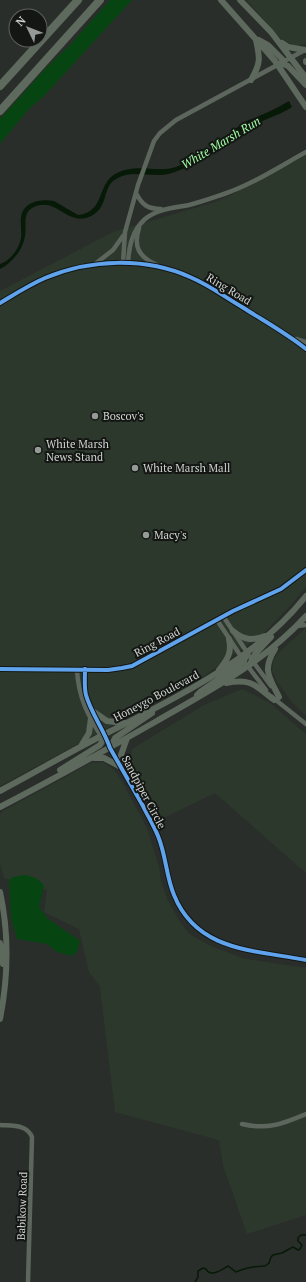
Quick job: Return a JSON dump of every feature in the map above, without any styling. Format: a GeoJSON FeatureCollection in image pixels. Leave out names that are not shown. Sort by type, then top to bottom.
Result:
{"type":"FeatureCollection","features":[{"type":"Feature","properties":{"kind":"highway"},"geometry":{"type":"LineString","coordinates":[[0,86],[78,0]]}},
{"type":"Feature","properties":{"kind":"highway"},"geometry":{"type":"LineString","coordinates":[[0,111],[100,0]]}},
{"type":"Feature","properties":{"kind":"highway"},"geometry":{"type":"LineString","coordinates":[[54,51],[65,42],[105,0]]}},
{"type":"Feature","properties":{"kind":"main road"},"geometry":{"type":"LineString","coordinates":[[221,0],[256,38],[268,45],[281,63],[306,107]]}},
{"type":"Feature","properties":{"kind":"main road"},"geometry":{"type":"LineString","coordinates":[[243,1],[278,40],[306,78]]}},
{"type":"Feature","properties":{"kind":"main road"},"geometry":{"type":"LineString","coordinates":[[251,80],[259,66],[260,58],[256,38]]}},
{"type":"Feature","properties":{"kind":"main road"},"geometry":{"type":"LineString","coordinates":[[278,40],[288,46],[305,49]]}},
{"type":"Feature","properties":{"kind":"main road"},"geometry":{"type":"LineString","coordinates":[[281,63],[288,66],[306,85]]}},
{"type":"Feature","properties":{"kind":"main road","name":"Honeygo Boulevard"},"geometry":{"type":"LineString","coordinates":[[0,791],[81,747],[103,737],[244,657],[293,611],[306,596]]}},
{"type":"Feature","properties":{"kind":"main road"},"geometry":{"type":"LineString","coordinates":[[251,664],[255,654],[293,611]]}},
{"type":"Feature","properties":{"kind":"main road","name":"Honeygo Boulevard"},"geometry":{"type":"LineString","coordinates":[[0,807],[110,748],[223,683],[251,664],[279,642],[306,616]]}},
{"type":"Feature","properties":{"kind":"main road"},"geometry":{"type":"LineString","coordinates":[[232,631],[248,640],[258,639],[268,635]]}},
{"type":"Feature","properties":{"kind":"main road"},"geometry":{"type":"LineString","coordinates":[[216,674],[228,659],[231,650],[229,639]]}},
{"type":"Feature","properties":{"kind":"main road"},"geometry":{"type":"LineString","coordinates":[[277,698],[269,677],[268,663],[279,642]]}},
{"type":"Feature","properties":{"kind":"main road"},"geometry":{"type":"LineString","coordinates":[[192,701],[200,692],[244,657]]}},
{"type":"Feature","properties":{"kind":"main road"},"geometry":{"type":"LineString","coordinates":[[223,683],[235,681],[248,682],[277,698]]}},
{"type":"Feature","properties":{"kind":"main road"},"geometry":{"type":"LineString","coordinates":[[110,748],[115,738],[187,690]]}},
{"type":"Feature","properties":{"kind":"main road"},"geometry":{"type":"LineString","coordinates":[[94,712],[107,721],[118,723],[128,722]]}},
{"type":"Feature","properties":{"kind":"main road"},"geometry":{"type":"LineString","coordinates":[[81,747],[89,733],[91,718]]}},
{"type":"Feature","properties":{"kind":"main road"},"geometry":{"type":"LineString","coordinates":[[48,781],[62,769],[100,745],[103,737]]}},
{"type":"Feature","properties":{"kind":"main road"},"geometry":{"type":"LineString","coordinates":[[121,767],[120,755],[127,738]]}},
{"type":"Feature","properties":{"kind":"main road"},"geometry":{"type":"LineString","coordinates":[[90,758],[104,758],[121,767]]}},
{"type":"Feature","properties":{"kind":"main road"},"geometry":{"type":"LineString","coordinates":[[0,892],[7,950],[0,1019]]}},
{"type":"Feature","properties":{"kind":"main road"},"geometry":{"type":"LineString","coordinates":[[0,944],[4,968],[3,991]]}},
{"type":"Feature","properties":{"kind":"street"},"geometry":{"type":"LineString","coordinates":[[123,263],[125,232],[138,185],[157,137],[170,124],[305,49]]}},
{"type":"Feature","properties":{"kind":"street"},"geometry":{"type":"LineString","coordinates":[[128,263],[131,240],[141,223],[153,214],[196,203],[234,190],[306,152]]}},
{"type":"Feature","properties":{"kind":"street"},"geometry":{"type":"LineString","coordinates":[[136,193],[145,206],[154,209],[166,210]]}},
{"type":"Feature","properties":{"kind":"street"},"geometry":{"type":"LineString","coordinates":[[141,223],[136,241],[138,249],[146,260],[164,268]]}},
{"type":"Feature","properties":{"kind":"street"},"geometry":{"type":"LineString","coordinates":[[94,265],[114,250],[125,232]]}},
{"type":"Feature","properties":{"kind":"street","name":"Ring Road"},"geometry":{"type":"LineString","coordinates":[[0,303],[44,278],[72,269],[94,265],[123,263],[164,268],[191,277],[207,286],[293,339],[306,349]]}},
{"type":"Feature","properties":{"kind":"street"},"geometry":{"type":"LineString","coordinates":[[293,339],[306,342]]}},
{"type":"Feature","properties":{"kind":"street","name":"Ring Road"},"geometry":{"type":"LineString","coordinates":[[0,669],[114,669],[132,666],[223,616],[281,589],[306,570]]}},
{"type":"Feature","properties":{"kind":"street"},"geometry":{"type":"LineString","coordinates":[[223,616],[244,657],[251,664],[260,685],[277,698]]}},
{"type":"Feature","properties":{"kind":"street"},"geometry":{"type":"LineString","coordinates":[[217,620],[229,639],[251,664],[277,698],[287,709],[306,724]]}},
{"type":"Feature","properties":{"kind":"street"},"geometry":{"type":"LineString","coordinates":[[297,626],[306,625]]}},
{"type":"Feature","properties":{"kind":"street"},"geometry":{"type":"LineString","coordinates":[[77,669],[79,693],[83,705],[103,737]]}},
{"type":"Feature","properties":{"kind":"street"},"geometry":{"type":"LineString","coordinates":[[85,669],[86,694],[103,737]]}},
{"type":"Feature","properties":{"kind":"street","name":"Sandpiper Circle"},"geometry":{"type":"LineString","coordinates":[[103,737],[158,836],[172,889],[178,904],[193,924],[202,932],[221,943],[233,947],[306,960]]}},
{"type":"Feature","properties":{"kind":"street"},"geometry":{"type":"LineString","coordinates":[[242,1124],[262,1127],[271,1126],[306,1114]]}},
{"type":"Feature","properties":{"kind":"street","name":"Babikow Road"},"geometry":{"type":"LineString","coordinates":[[0,1125],[20,1127],[29,1132],[32,1137],[28,1282]]}},
{"type":"Feature","properties":{"kind":"shaded area"},"geometry":{"type":"Polygon","coordinates":[[[246,0],[306,0],[306,43],[298,46],[283,41],[246,0]]]}},
{"type":"Feature","properties":{"kind":"shaded area","name":"White Marsh Mall"},"geometry":{"type":"Polygon","coordinates":[[[306,155],[306,587],[263,634],[205,675],[0,786],[0,291],[113,232],[212,203],[229,196],[306,155]]]}},
{"type":"Feature","properties":{"kind":"shaded area"},"geometry":{"type":"Polygon","coordinates":[[[306,628],[306,716],[293,703],[277,682],[272,670],[274,659],[278,653],[306,628]]]}},
{"type":"Feature","properties":{"kind":"shaded area"},"geometry":{"type":"Polygon","coordinates":[[[242,689],[270,703],[306,734],[306,873],[215,793],[157,821],[130,761],[132,749],[204,705],[242,689]]]}},
{"type":"Feature","properties":{"kind":"shaded area"},"geometry":{"type":"Polygon","coordinates":[[[103,762],[114,770],[120,778],[147,828],[159,867],[161,882],[168,901],[189,934],[211,946],[245,959],[306,968],[306,1215],[247,1234],[223,1165],[219,1140],[115,1112],[100,987],[89,972],[79,929],[44,912],[47,890],[4,878],[0,864],[0,814],[91,763],[103,762]]]}},
{"type":"Feature","properties":{"kind":"green space"},"geometry":{"type":"Polygon","coordinates":[[[110,0],[132,0],[45,95],[28,110],[0,144],[0,119],[110,0]]]}},
{"type":"Feature","properties":{"kind":"green space"},"geometry":{"type":"Polygon","coordinates":[[[25,875],[36,878],[44,885],[39,907],[47,918],[80,941],[77,952],[71,956],[57,952],[47,944],[17,939],[11,918],[9,880],[13,877],[25,875]]]}},
{"type":"Feature","properties":{"kind":"water","name":"White Marsh Run"},"geometry":{"type":"Polygon","coordinates":[[[289,101],[292,107],[289,109],[247,128],[211,154],[185,168],[165,175],[131,174],[118,178],[109,186],[100,208],[96,213],[89,217],[81,219],[74,218],[48,205],[40,205],[32,208],[26,217],[25,236],[22,246],[13,260],[0,269],[0,264],[14,254],[20,242],[21,217],[29,204],[44,200],[54,201],[78,215],[87,213],[93,209],[97,203],[106,183],[117,173],[125,170],[140,168],[169,169],[176,167],[203,154],[244,123],[289,101]]]}},
{"type":"Feature","properties":{"kind":"waterway"},"geometry":{"type":"LineString","coordinates":[[195,1282],[198,1277],[198,1271],[203,1268],[208,1272],[213,1273],[228,1266],[236,1272],[247,1268],[265,1266],[269,1263],[273,1255],[282,1253],[293,1247],[298,1250],[300,1249],[302,1245],[298,1241],[298,1238],[301,1235],[306,1235]]}},
{"type":"Feature","properties":{"kind":"cycle path"},"geometry":{"type":"LineString","coordinates":[[0,303],[45,278],[80,267],[118,263],[155,266],[190,277],[217,291],[275,327],[306,349]]}},
{"type":"Feature","properties":{"kind":"cycle path"},"geometry":{"type":"LineString","coordinates":[[0,669],[108,670],[132,666],[233,611],[281,589],[306,570]]}},
{"type":"Feature","properties":{"kind":"cycle path"},"geometry":{"type":"LineString","coordinates":[[85,669],[85,689],[88,702],[110,748],[143,806],[161,843],[171,888],[184,914],[197,928],[212,938],[230,945],[248,950],[306,960]]}},
{"type":"Feature","properties":{"kind":"place","name":"Boscov's"},"geometry":{"type":"Point","coordinates":[95,416]}},
{"type":"Feature","properties":{"kind":"place","name":"White Marsh News Stand"},"geometry":{"type":"Point","coordinates":[38,450]}},
{"type":"Feature","properties":{"kind":"place","name":"White Marsh Mall"},"geometry":{"type":"Point","coordinates":[135,468]}},
{"type":"Feature","properties":{"kind":"place","name":"Macy's"},"geometry":{"type":"Point","coordinates":[146,535]}}]}
